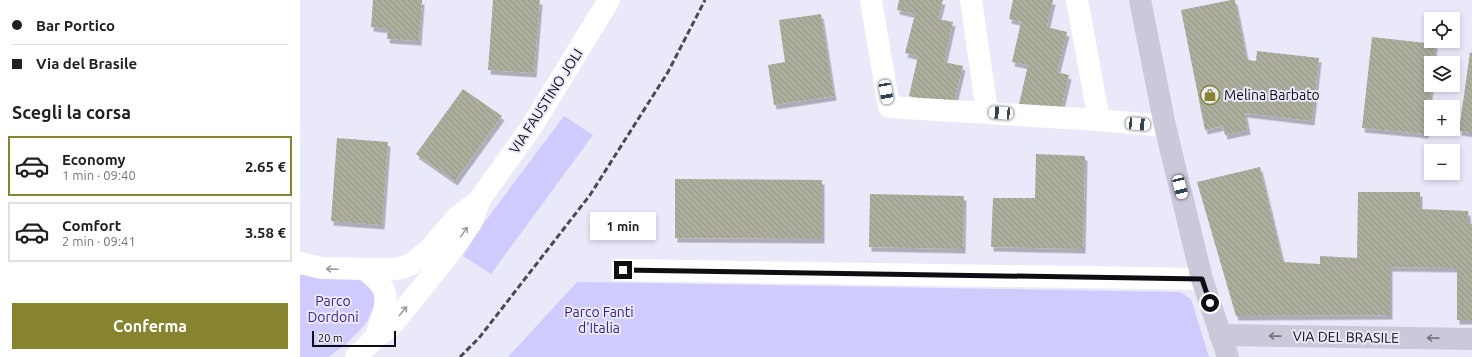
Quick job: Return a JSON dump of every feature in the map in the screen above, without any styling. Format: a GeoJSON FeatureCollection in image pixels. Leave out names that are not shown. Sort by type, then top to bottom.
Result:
{"type":"FeatureCollection","features":[{"type":"Feature","properties":{"kind":"street","name":"VIA FAUSTINO JOLI"},"geometry":{"type":"LineString","coordinates":[[436,256],[458,216],[480,199],[532,126],[609,0]]}},
{"type":"Feature","properties":{"kind":"street"},"geometry":{"type":"LineString","coordinates":[[871,0],[889,107],[987,112],[1165,126]]}},
{"type":"Feature","properties":{"kind":"street"},"geometry":{"type":"LineString","coordinates":[[971,0],[987,112]]}},
{"type":"Feature","properties":{"kind":"street"},"geometry":{"type":"LineString","coordinates":[[1077,0],[1099,120]]}},
{"type":"Feature","properties":{"kind":"street"},"geometry":{"type":"LineString","coordinates":[[1140,0],[1165,126],[1202,279],[1228,357]]}},
{"type":"Feature","properties":{"kind":"street"},"geometry":{"type":"LineString","coordinates":[[300,263],[322,268],[397,269],[436,256]]}},
{"type":"Feature","properties":{"kind":"street"},"geometry":{"type":"LineString","coordinates":[[356,357],[375,338],[392,326],[436,256]]}},
{"type":"Feature","properties":{"kind":"street"},"geometry":{"type":"LineString","coordinates":[[365,269],[382,286],[386,299],[383,316],[375,338]]}},
{"type":"Feature","properties":{"kind":"street"},"geometry":{"type":"LineString","coordinates":[[623,270],[1202,279]]}},
{"type":"Feature","properties":{"kind":"street","name":"VIA DEL BRASILE"},"geometry":{"type":"LineString","coordinates":[[1220,335],[1472,339]]}},
{"type":"Feature","properties":{"kind":"green space"},"geometry":{"type":"Polygon","coordinates":[[[564,116],[593,135],[491,274],[463,256],[473,240],[472,239],[564,116]]]}},
{"type":"Feature","properties":{"kind":"green space","name":"Parco Dordoni"},"geometry":{"type":"Polygon","coordinates":[[[300,275],[353,276],[365,280],[372,289],[376,300],[368,320],[362,328],[345,345],[328,357],[300,357],[300,275]]]}},
{"type":"Feature","properties":{"kind":"green space","name":"Parco Fanti d'Italia"},"geometry":{"type":"Polygon","coordinates":[[[577,282],[1180,292],[1191,299],[1209,357],[508,357],[577,282]]]}},
{"type":"Feature","properties":{"kind":"building"},"geometry":{"type":"Polygon","coordinates":[[[373,0],[422,0],[419,41],[387,39],[388,29],[371,27],[373,0]]]}},
{"type":"Feature","properties":{"kind":"building"},"geometry":{"type":"Polygon","coordinates":[[[493,0],[540,0],[534,73],[488,70],[493,0]]]}},
{"type":"Feature","properties":{"kind":"building"},"geometry":{"type":"Polygon","coordinates":[[[899,0],[943,0],[938,19],[953,22],[944,62],[963,66],[953,107],[909,96],[918,56],[905,53],[915,14],[897,10],[899,0]]]}},
{"type":"Feature","properties":{"kind":"building"},"geometry":{"type":"Polygon","coordinates":[[[1013,0],[1053,0],[1047,27],[1067,32],[1057,72],[1069,75],[1060,113],[1019,104],[1028,65],[1012,62],[1021,22],[1009,19],[1013,0]]]}},
{"type":"Feature","properties":{"kind":"building"},"geometry":{"type":"Polygon","coordinates":[[[1235,0],[1247,60],[1256,61],[1257,51],[1319,58],[1312,121],[1245,113],[1248,130],[1225,135],[1223,126],[1205,130],[1181,10],[1235,0]]]}},
{"type":"Feature","properties":{"kind":"building"},"geometry":{"type":"Polygon","coordinates":[[[821,14],[834,96],[774,105],[768,65],[785,62],[779,20],[821,14]]]}},
{"type":"Feature","properties":{"kind":"building"},"geometry":{"type":"Polygon","coordinates":[[[1372,37],[1424,43],[1424,48],[1435,48],[1434,56],[1424,56],[1424,92],[1430,92],[1429,100],[1424,100],[1424,134],[1362,128],[1372,37]]]}},
{"type":"Feature","properties":{"kind":"building"},"geometry":{"type":"Polygon","coordinates":[[[1470,52],[1472,53],[1472,133],[1460,131],[1470,52]]]}},
{"type":"Feature","properties":{"kind":"building"},"geometry":{"type":"Polygon","coordinates":[[[463,89],[502,116],[455,181],[416,154],[463,89]]]}},
{"type":"Feature","properties":{"kind":"building"},"geometry":{"type":"Polygon","coordinates":[[[337,138],[388,142],[382,225],[331,221],[337,138]]]}},
{"type":"Feature","properties":{"kind":"building"},"geometry":{"type":"Polygon","coordinates":[[[1036,154],[1085,156],[1083,249],[991,247],[993,198],[1035,198],[1036,154]]]}},
{"type":"Feature","properties":{"kind":"building"},"geometry":{"type":"Polygon","coordinates":[[[1260,167],[1283,262],[1320,264],[1320,256],[1357,258],[1358,192],[1420,192],[1420,209],[1468,211],[1469,224],[1472,224],[1472,320],[1457,320],[1457,268],[1390,267],[1390,315],[1236,316],[1197,182],[1260,167]]]}},
{"type":"Feature","properties":{"kind":"building"},"geometry":{"type":"Polygon","coordinates":[[[675,179],[822,180],[822,239],[675,238],[675,179]]]}},
{"type":"Feature","properties":{"kind":"building"},"geometry":{"type":"Polygon","coordinates":[[[870,194],[964,196],[963,249],[869,247],[870,194]]]}},
{"type":"Feature","properties":{"kind":"railway"},"geometry":{"type":"LineString","coordinates":[[460,357],[479,338],[590,195],[668,72],[705,0]]}},
{"type":"Feature","properties":{"kind":"place","name":"Melina Barbato"},"geometry":{"type":"Point","coordinates":[1210,95]}},
{"type":"Feature","properties":{"kind":"route"},"geometry":{"type":"LineString","coordinates":[[623,270],[1202,279],[1210,303]]}}]}
